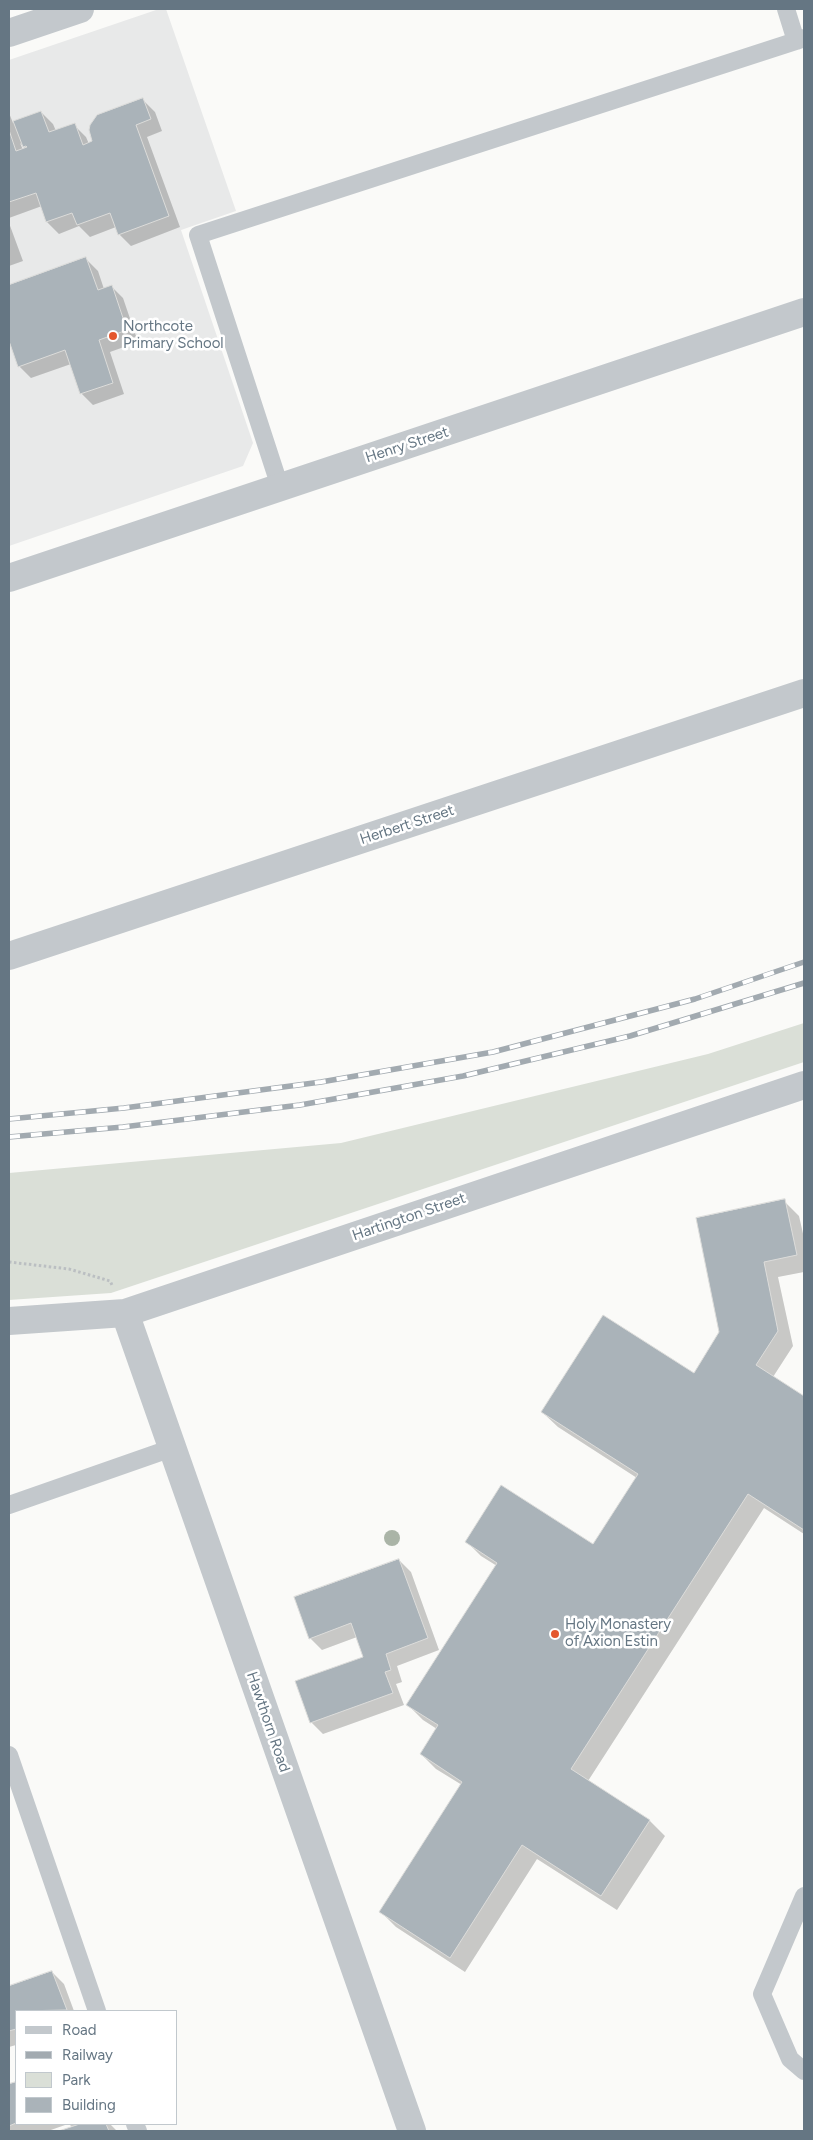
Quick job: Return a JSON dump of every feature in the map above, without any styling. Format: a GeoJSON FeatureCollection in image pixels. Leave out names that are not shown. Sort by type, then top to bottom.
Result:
{"type":"FeatureCollection","features":[{"type":"Feature","properties":{"kind":"street"},"geometry":{"type":"LineString","coordinates":[[9,33],[80,9]]}},
{"type":"Feature","properties":{"kind":"street","name":"Henry Street"},"geometry":{"type":"LineString","coordinates":[[9,578],[804,312]]}},
{"type":"Feature","properties":{"kind":"street","name":"Herbert Street"},"geometry":{"type":"LineString","coordinates":[[10,952],[804,693]]}},
{"type":"Feature","properties":{"kind":"street","name":"Hartington Street"},"geometry":{"type":"LineString","coordinates":[[9,1321],[124,1313],[804,1085]]}},
{"type":"Feature","properties":{"kind":"street","name":"Hawthorn Road"},"geometry":{"type":"LineString","coordinates":[[124,1313],[412,2131]]}},
{"type":"Feature","properties":{"kind":"lane"},"geometry":{"type":"LineString","coordinates":[[280,488],[198,234],[800,39],[786,9]]}},
{"type":"Feature","properties":{"kind":"lane"},"geometry":{"type":"LineString","coordinates":[[9,1505],[172,1448]]}},
{"type":"Feature","properties":{"kind":"lane"},"geometry":{"type":"LineString","coordinates":[[9,1755],[97,2010]]}},
{"type":"Feature","properties":{"kind":"lane"},"geometry":{"type":"LineString","coordinates":[[804,1896],[762,1994],[790,2060],[804,2072]]}},
{"type":"Feature","properties":{"kind":"path"},"geometry":{"type":"LineString","coordinates":[[9,1262],[69,1269],[110,1282],[124,1313]]}},
{"type":"Feature","properties":{"kind":"shaded area","name":"Northcote Primary School"},"geometry":{"type":"Polygon","coordinates":[[[159,9],[166,9],[236,211],[181,230],[253,443],[243,466],[9,546],[9,60],[159,9]]]}},
{"type":"Feature","properties":{"kind":"green space"},"geometry":{"type":"Polygon","coordinates":[[[804,1023],[804,1062],[111,1293],[9,1300],[9,1173],[341,1143],[708,1054],[804,1023]]]}},
{"type":"Feature","properties":{"kind":"building"},"geometry":{"type":"Polygon","coordinates":[[[143,98],[151,119],[136,125],[169,216],[118,235],[110,213],[77,225],[72,213],[46,222],[36,193],[9,202],[9,130],[16,151],[27,147],[23,147],[13,121],[41,111],[49,132],[75,123],[83,145],[92,141],[89,130],[97,115],[143,98]]]}},
{"type":"Feature","properties":{"kind":"building"},"geometry":{"type":"Polygon","coordinates":[[[86,257],[98,290],[112,285],[127,330],[99,340],[113,383],[80,394],[65,350],[18,367],[9,341],[9,285],[86,257]]]}},
{"type":"Feature","properties":{"kind":"building","name":"Holy Monastery of Axion Estin"},"geometry":{"type":"Polygon","coordinates":[[[785,1199],[797,1255],[764,1262],[778,1331],[756,1365],[804,1396],[804,1530],[748,1494],[571,1769],[650,1820],[601,1896],[522,1845],[450,1958],[379,1912],[462,1782],[420,1754],[438,1725],[406,1705],[497,1563],[465,1542],[501,1485],[593,1544],[638,1474],[541,1412],[603,1315],[694,1373],[719,1332],[696,1218],[785,1199]]]}},
{"type":"Feature","properties":{"kind":"building"},"geometry":{"type":"Polygon","coordinates":[[[399,1559],[428,1638],[386,1654],[391,1670],[385,1672],[393,1693],[310,1723],[295,1681],[363,1657],[351,1623],[309,1639],[294,1597],[399,1559]]]}},
{"type":"Feature","properties":{"kind":"building"},"geometry":{"type":"Polygon","coordinates":[[[52,1971],[67,2010],[15,2010],[15,2029],[9,2031],[9,1986],[52,1971]]]}},
{"type":"Feature","properties":{"kind":"building"},"geometry":{"type":"Polygon","coordinates":[[[15,2082],[15,2123],[9,2126],[9,2084],[15,2082]]]}},
{"type":"Feature","properties":{"kind":"building"},"geometry":{"type":"Polygon","coordinates":[[[77,2125],[106,2125],[109,2131],[59,2131],[77,2125]]]}},
{"type":"Feature","properties":{"kind":"railway"},"geometry":{"type":"LineString","coordinates":[[9,1119],[124,1108],[321,1082],[493,1052],[695,999],[804,962]]}},
{"type":"Feature","properties":{"kind":"railway"},"geometry":{"type":"LineString","coordinates":[[9,1137],[123,1127],[300,1105],[463,1076],[630,1036],[804,983]]}},
{"type":"Feature","properties":{"kind":"place","name":"Northcote Primary School"},"geometry":{"type":"Point","coordinates":[113,336]}},
{"type":"Feature","properties":{"kind":"place","name":"Holy Monastery of Axion Estin"},"geometry":{"type":"Point","coordinates":[555,1634]}}]}
